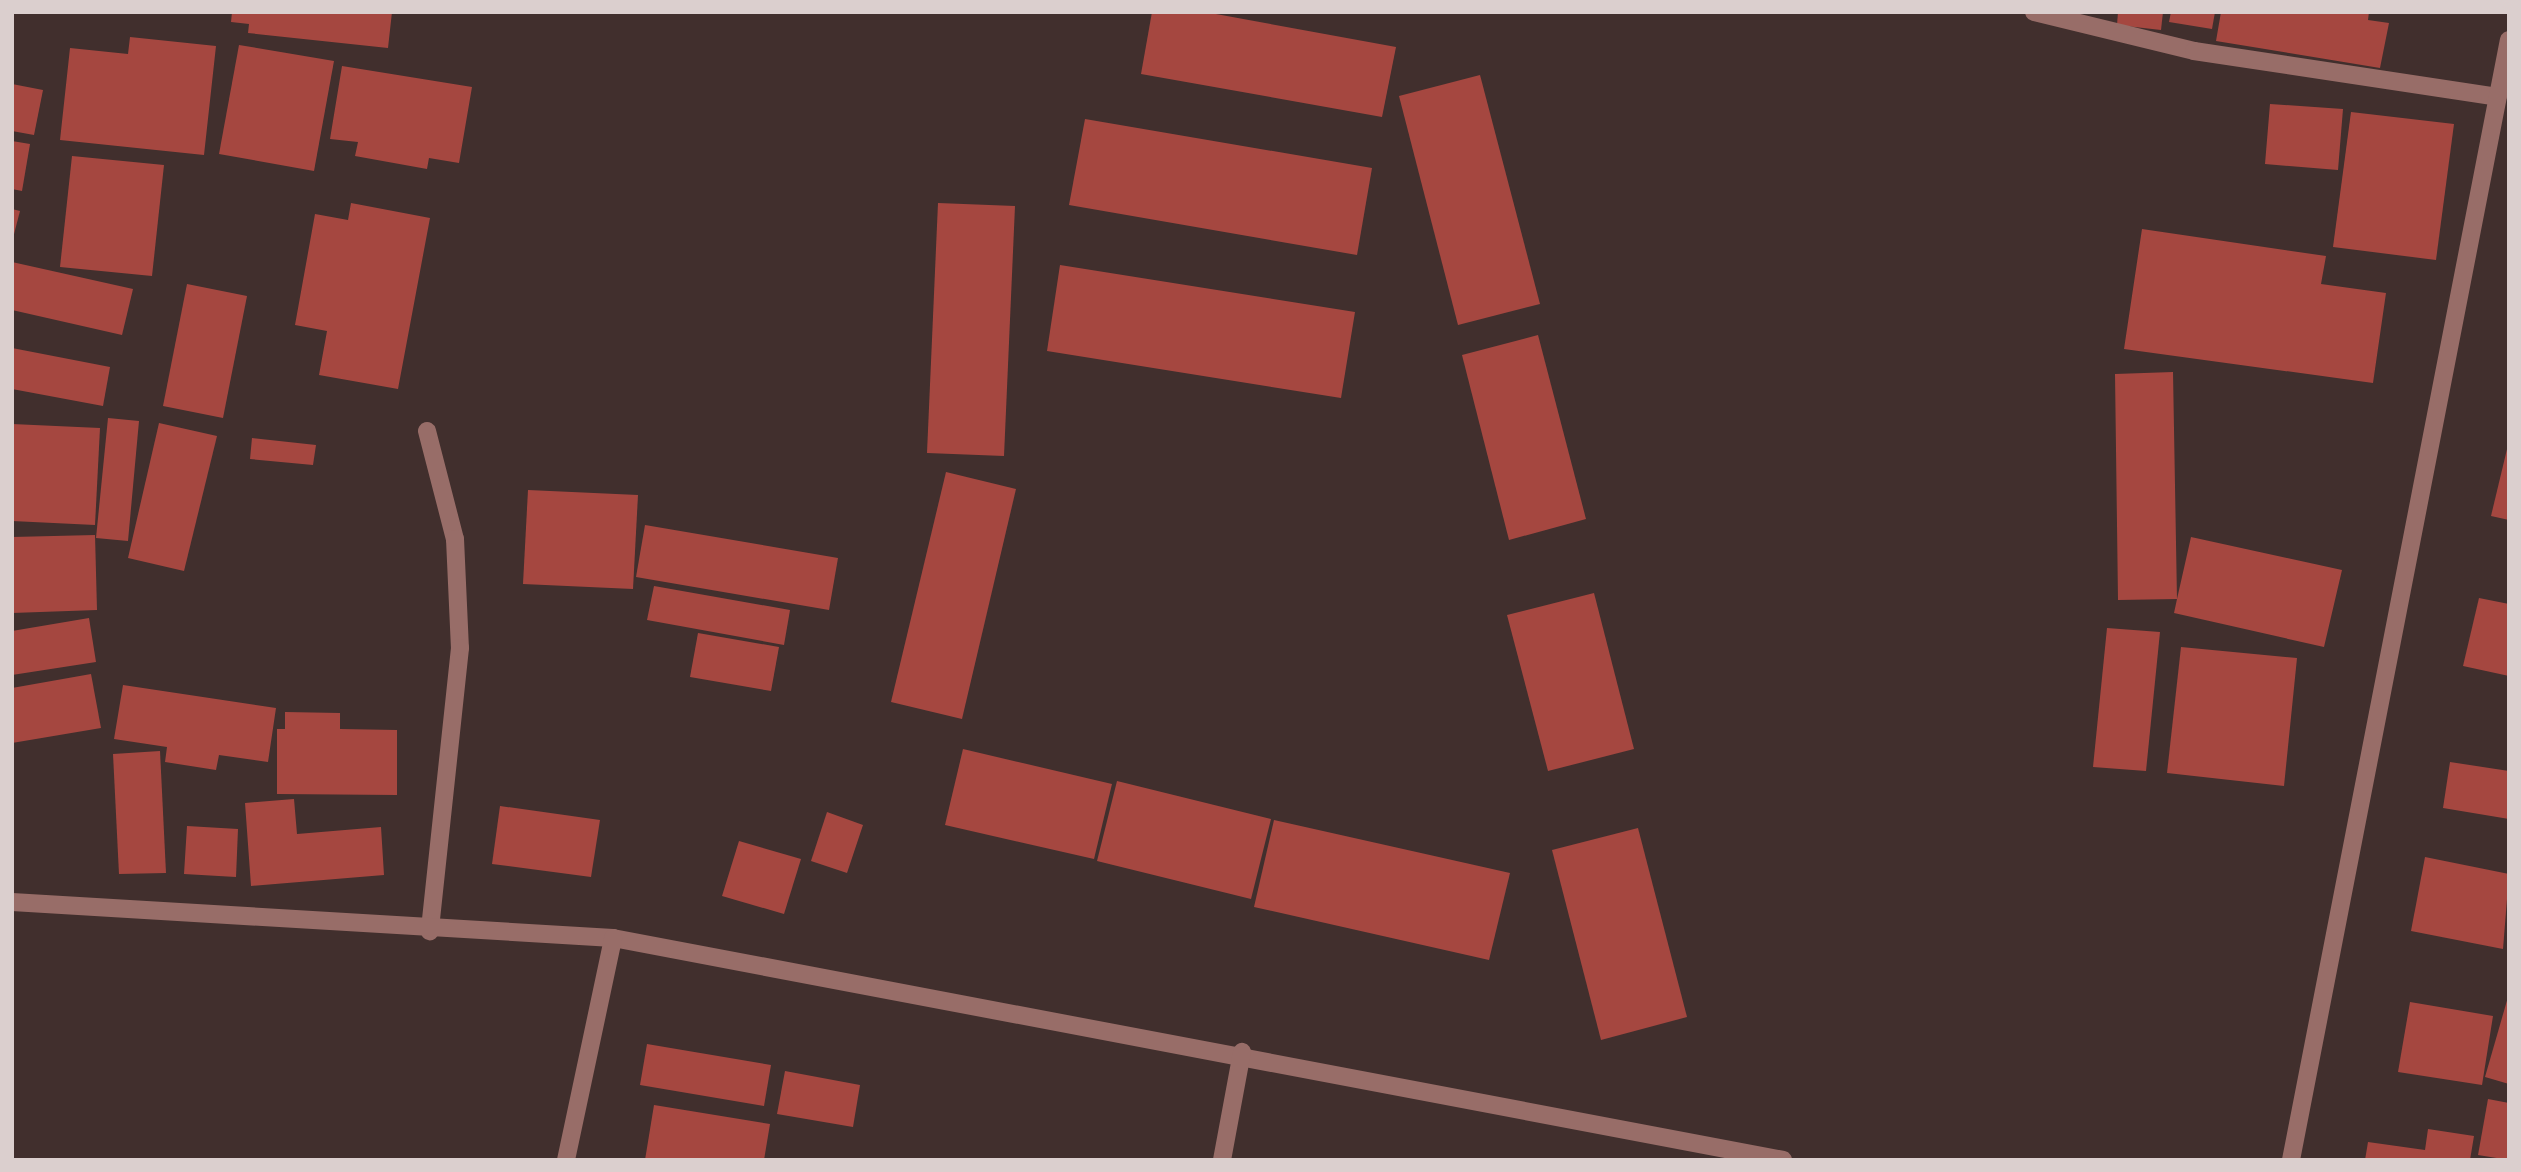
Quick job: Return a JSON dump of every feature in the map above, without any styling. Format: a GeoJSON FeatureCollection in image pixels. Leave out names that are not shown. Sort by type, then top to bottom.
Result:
{"type":"FeatureCollection","features":[{"type":"Feature","properties":{"kind":"street"},"geometry":{"type":"LineString","coordinates":[[2034,12],[2194,51],[2498,97]]}},
{"type":"Feature","properties":{"kind":"street"},"geometry":{"type":"LineString","coordinates":[[2291,1160],[2509,40]]}},
{"type":"Feature","properties":{"kind":"street"},"geometry":{"type":"LineString","coordinates":[[427,431],[455,539],[460,648],[430,931]]}},
{"type":"Feature","properties":{"kind":"street"},"geometry":{"type":"LineString","coordinates":[[12,902],[430,931],[613,937],[1242,1052],[1783,1160]]}},
{"type":"Feature","properties":{"kind":"street"},"geometry":{"type":"LineString","coordinates":[[566,1160],[613,937]]}},
{"type":"Feature","properties":{"kind":"street"},"geometry":{"type":"LineString","coordinates":[[1222,1160],[1242,1052]]}},
{"type":"Feature","properties":{"kind":"building"},"geometry":{"type":"Polygon","coordinates":[[[232,12],[392,12],[388,48],[248,33],[249,24],[231,22],[232,12]]]}},
{"type":"Feature","properties":{"kind":"building"},"geometry":{"type":"Polygon","coordinates":[[[1152,12],[1205,12],[1396,47],[1382,117],[1141,74],[1152,12]]]}},
{"type":"Feature","properties":{"kind":"building"},"geometry":{"type":"Polygon","coordinates":[[[2118,12],[2163,12],[2161,30],[2117,25],[2118,12]]]}},
{"type":"Feature","properties":{"kind":"building"},"geometry":{"type":"Polygon","coordinates":[[[2171,12],[2215,12],[2212,29],[2169,22],[2171,12]]]}},
{"type":"Feature","properties":{"kind":"building"},"geometry":{"type":"Polygon","coordinates":[[[2221,12],[2369,12],[2368,20],[2389,23],[2380,68],[2216,41],[2221,12]]]}},
{"type":"Feature","properties":{"kind":"building"},"geometry":{"type":"Polygon","coordinates":[[[130,37],[216,46],[204,155],[60,140],[70,48],[128,54],[130,37]]]}},
{"type":"Feature","properties":{"kind":"building"},"geometry":{"type":"Polygon","coordinates":[[[239,45],[334,61],[314,171],[219,154],[239,45]]]}},
{"type":"Feature","properties":{"kind":"building"},"geometry":{"type":"Polygon","coordinates":[[[342,66],[472,87],[459,163],[429,158],[427,169],[355,156],[358,142],[330,139],[342,66]]]}},
{"type":"Feature","properties":{"kind":"building"},"geometry":{"type":"Polygon","coordinates":[[[1480,75],[1540,304],[1458,325],[1399,96],[1480,75]]]}},
{"type":"Feature","properties":{"kind":"building"},"geometry":{"type":"Polygon","coordinates":[[[12,84],[43,90],[34,135],[12,131],[12,84]]]}},
{"type":"Feature","properties":{"kind":"building"},"geometry":{"type":"Polygon","coordinates":[[[2270,104],[2343,109],[2338,170],[2265,164],[2270,104]]]}},
{"type":"Feature","properties":{"kind":"building"},"geometry":{"type":"Polygon","coordinates":[[[2351,112],[2454,124],[2436,260],[2333,247],[2351,112]]]}},
{"type":"Feature","properties":{"kind":"building"},"geometry":{"type":"Polygon","coordinates":[[[1085,119],[1372,168],[1357,255],[1069,205],[1085,119]]]}},
{"type":"Feature","properties":{"kind":"building"},"geometry":{"type":"Polygon","coordinates":[[[12,141],[30,144],[22,191],[12,189],[12,141]]]}},
{"type":"Feature","properties":{"kind":"building"},"geometry":{"type":"Polygon","coordinates":[[[72,156],[164,165],[152,276],[60,267],[72,156]]]}},
{"type":"Feature","properties":{"kind":"building"},"geometry":{"type":"Polygon","coordinates":[[[351,203],[430,218],[398,389],[319,375],[327,331],[295,325],[315,214],[348,220],[351,203]]]}},
{"type":"Feature","properties":{"kind":"building"},"geometry":{"type":"Polygon","coordinates":[[[938,203],[1015,206],[1004,456],[927,453],[938,203]]]}},
{"type":"Feature","properties":{"kind":"building"},"geometry":{"type":"Polygon","coordinates":[[[12,209],[20,211],[13,238],[12,238],[12,209]]]}},
{"type":"Feature","properties":{"kind":"building"},"geometry":{"type":"Polygon","coordinates":[[[2142,229],[2326,256],[2321,284],[2386,293],[2373,383],[2124,349],[2142,229]]]}},
{"type":"Feature","properties":{"kind":"building"},"geometry":{"type":"Polygon","coordinates":[[[12,262],[133,289],[122,335],[12,310],[12,262]]]}},
{"type":"Feature","properties":{"kind":"building"},"geometry":{"type":"Polygon","coordinates":[[[1060,265],[1355,312],[1341,398],[1047,351],[1060,265]]]}},
{"type":"Feature","properties":{"kind":"building"},"geometry":{"type":"Polygon","coordinates":[[[187,284],[247,296],[223,418],[163,406],[187,284]]]}},
{"type":"Feature","properties":{"kind":"building"},"geometry":{"type":"Polygon","coordinates":[[[1538,335],[1586,519],[1509,540],[1462,355],[1538,335]]]}},
{"type":"Feature","properties":{"kind":"building"},"geometry":{"type":"Polygon","coordinates":[[[12,348],[110,367],[103,406],[12,389],[12,348]]]}},
{"type":"Feature","properties":{"kind":"building"},"geometry":{"type":"Polygon","coordinates":[[[2173,372],[2177,599],[2118,600],[2115,374],[2173,372]]]}},
{"type":"Feature","properties":{"kind":"building"},"geometry":{"type":"Polygon","coordinates":[[[108,418],[139,421],[128,541],[96,538],[108,418]]]}},
{"type":"Feature","properties":{"kind":"building"},"geometry":{"type":"Polygon","coordinates":[[[159,423],[217,436],[184,571],[128,558],[159,423]]]}},
{"type":"Feature","properties":{"kind":"building"},"geometry":{"type":"Polygon","coordinates":[[[12,424],[100,428],[95,525],[12,521],[12,424]]]}},
{"type":"Feature","properties":{"kind":"building"},"geometry":{"type":"Polygon","coordinates":[[[252,438],[316,445],[313,465],[250,459],[252,438]]]}},
{"type":"Feature","properties":{"kind":"building"},"geometry":{"type":"Polygon","coordinates":[[[2509,445],[2509,520],[2491,516],[2509,445]]]}},
{"type":"Feature","properties":{"kind":"building"},"geometry":{"type":"Polygon","coordinates":[[[946,472],[1016,489],[962,719],[891,702],[946,472]]]}},
{"type":"Feature","properties":{"kind":"building"},"geometry":{"type":"Polygon","coordinates":[[[528,490],[638,495],[633,589],[523,584],[528,490]]]}},
{"type":"Feature","properties":{"kind":"building"},"geometry":{"type":"Polygon","coordinates":[[[645,525],[838,558],[829,610],[636,577],[645,525]]]}},
{"type":"Feature","properties":{"kind":"building"},"geometry":{"type":"Polygon","coordinates":[[[95,535],[97,610],[12,613],[12,537],[95,535]]]}},
{"type":"Feature","properties":{"kind":"building"},"geometry":{"type":"Polygon","coordinates":[[[2191,537],[2342,570],[2324,647],[2174,613],[2191,537]]]}},
{"type":"Feature","properties":{"kind":"building"},"geometry":{"type":"Polygon","coordinates":[[[654,586],[790,610],[784,645],[647,620],[654,586]]]}},
{"type":"Feature","properties":{"kind":"building"},"geometry":{"type":"Polygon","coordinates":[[[1594,593],[1634,749],[1548,771],[1507,615],[1594,593]]]}},
{"type":"Feature","properties":{"kind":"building"},"geometry":{"type":"Polygon","coordinates":[[[2479,598],[2509,604],[2509,676],[2463,666],[2479,598]]]}},
{"type":"Feature","properties":{"kind":"building"},"geometry":{"type":"Polygon","coordinates":[[[89,618],[96,662],[12,675],[12,631],[89,618]]]}},
{"type":"Feature","properties":{"kind":"building"},"geometry":{"type":"Polygon","coordinates":[[[2107,628],[2160,632],[2146,771],[2093,767],[2107,628]]]}},
{"type":"Feature","properties":{"kind":"building"},"geometry":{"type":"Polygon","coordinates":[[[698,633],[779,647],[771,691],[690,677],[698,633]]]}},
{"type":"Feature","properties":{"kind":"building"},"geometry":{"type":"Polygon","coordinates":[[[2181,647],[2297,658],[2284,786],[2167,773],[2181,647]]]}},
{"type":"Feature","properties":{"kind":"building"},"geometry":{"type":"Polygon","coordinates":[[[91,674],[101,728],[12,743],[12,688],[91,674]]]}},
{"type":"Feature","properties":{"kind":"building"},"geometry":{"type":"Polygon","coordinates":[[[123,685],[276,708],[268,762],[219,755],[216,770],[165,762],[167,747],[114,739],[123,685]]]}},
{"type":"Feature","properties":{"kind":"building"},"geometry":{"type":"Polygon","coordinates":[[[285,712],[340,713],[340,729],[397,730],[397,795],[277,794],[277,729],[285,729],[285,712]]]}},
{"type":"Feature","properties":{"kind":"building"},"geometry":{"type":"Polygon","coordinates":[[[963,749],[1112,784],[1094,859],[945,825],[963,749]]]}},
{"type":"Feature","properties":{"kind":"building"},"geometry":{"type":"Polygon","coordinates":[[[160,751],[166,873],[119,874],[113,754],[160,751]]]}},
{"type":"Feature","properties":{"kind":"building"},"geometry":{"type":"Polygon","coordinates":[[[2450,762],[2509,771],[2509,819],[2443,808],[2450,762]]]}},
{"type":"Feature","properties":{"kind":"building"},"geometry":{"type":"Polygon","coordinates":[[[1117,781],[1271,819],[1251,899],[1097,861],[1117,781]]]}},
{"type":"Feature","properties":{"kind":"building"},"geometry":{"type":"Polygon","coordinates":[[[294,799],[297,834],[381,827],[384,875],[251,886],[245,803],[294,799]]]}},
{"type":"Feature","properties":{"kind":"building"},"geometry":{"type":"Polygon","coordinates":[[[500,806],[600,820],[591,877],[492,864],[500,806]]]}},
{"type":"Feature","properties":{"kind":"building"},"geometry":{"type":"Polygon","coordinates":[[[827,812],[863,825],[847,873],[811,861],[827,812]]]}},
{"type":"Feature","properties":{"kind":"building"},"geometry":{"type":"Polygon","coordinates":[[[1274,820],[1510,873],[1489,960],[1254,907],[1274,820]]]}},
{"type":"Feature","properties":{"kind":"building"},"geometry":{"type":"Polygon","coordinates":[[[187,826],[238,829],[236,877],[184,874],[187,826]]]}},
{"type":"Feature","properties":{"kind":"building"},"geometry":{"type":"Polygon","coordinates":[[[1638,828],[1687,1017],[1601,1040],[1552,850],[1638,828]]]}},
{"type":"Feature","properties":{"kind":"building"},"geometry":{"type":"Polygon","coordinates":[[[739,841],[801,859],[784,914],[722,896],[739,841]]]}},
{"type":"Feature","properties":{"kind":"building"},"geometry":{"type":"Polygon","coordinates":[[[2425,857],[2509,874],[2503,949],[2411,931],[2425,857]]]}},
{"type":"Feature","properties":{"kind":"building"},"geometry":{"type":"Polygon","coordinates":[[[2509,997],[2509,1084],[2485,1077],[2509,997]]]}},
{"type":"Feature","properties":{"kind":"building"},"geometry":{"type":"Polygon","coordinates":[[[2410,1002],[2493,1016],[2482,1085],[2398,1072],[2410,1002]]]}},
{"type":"Feature","properties":{"kind":"building"},"geometry":{"type":"Polygon","coordinates":[[[647,1044],[771,1065],[764,1106],[640,1085],[647,1044]]]}},
{"type":"Feature","properties":{"kind":"building"},"geometry":{"type":"Polygon","coordinates":[[[785,1071],[860,1085],[853,1127],[777,1114],[785,1071]]]}},
{"type":"Feature","properties":{"kind":"building"},"geometry":{"type":"Polygon","coordinates":[[[2488,1099],[2509,1103],[2509,1160],[2478,1155],[2488,1099]]]}},
{"type":"Feature","properties":{"kind":"building"},"geometry":{"type":"Polygon","coordinates":[[[654,1105],[770,1124],[764,1160],[645,1160],[654,1105]]]}},
{"type":"Feature","properties":{"kind":"building"},"geometry":{"type":"Polygon","coordinates":[[[2428,1129],[2474,1136],[2470,1160],[2365,1160],[2368,1142],[2425,1150],[2428,1129]]]}}]}
